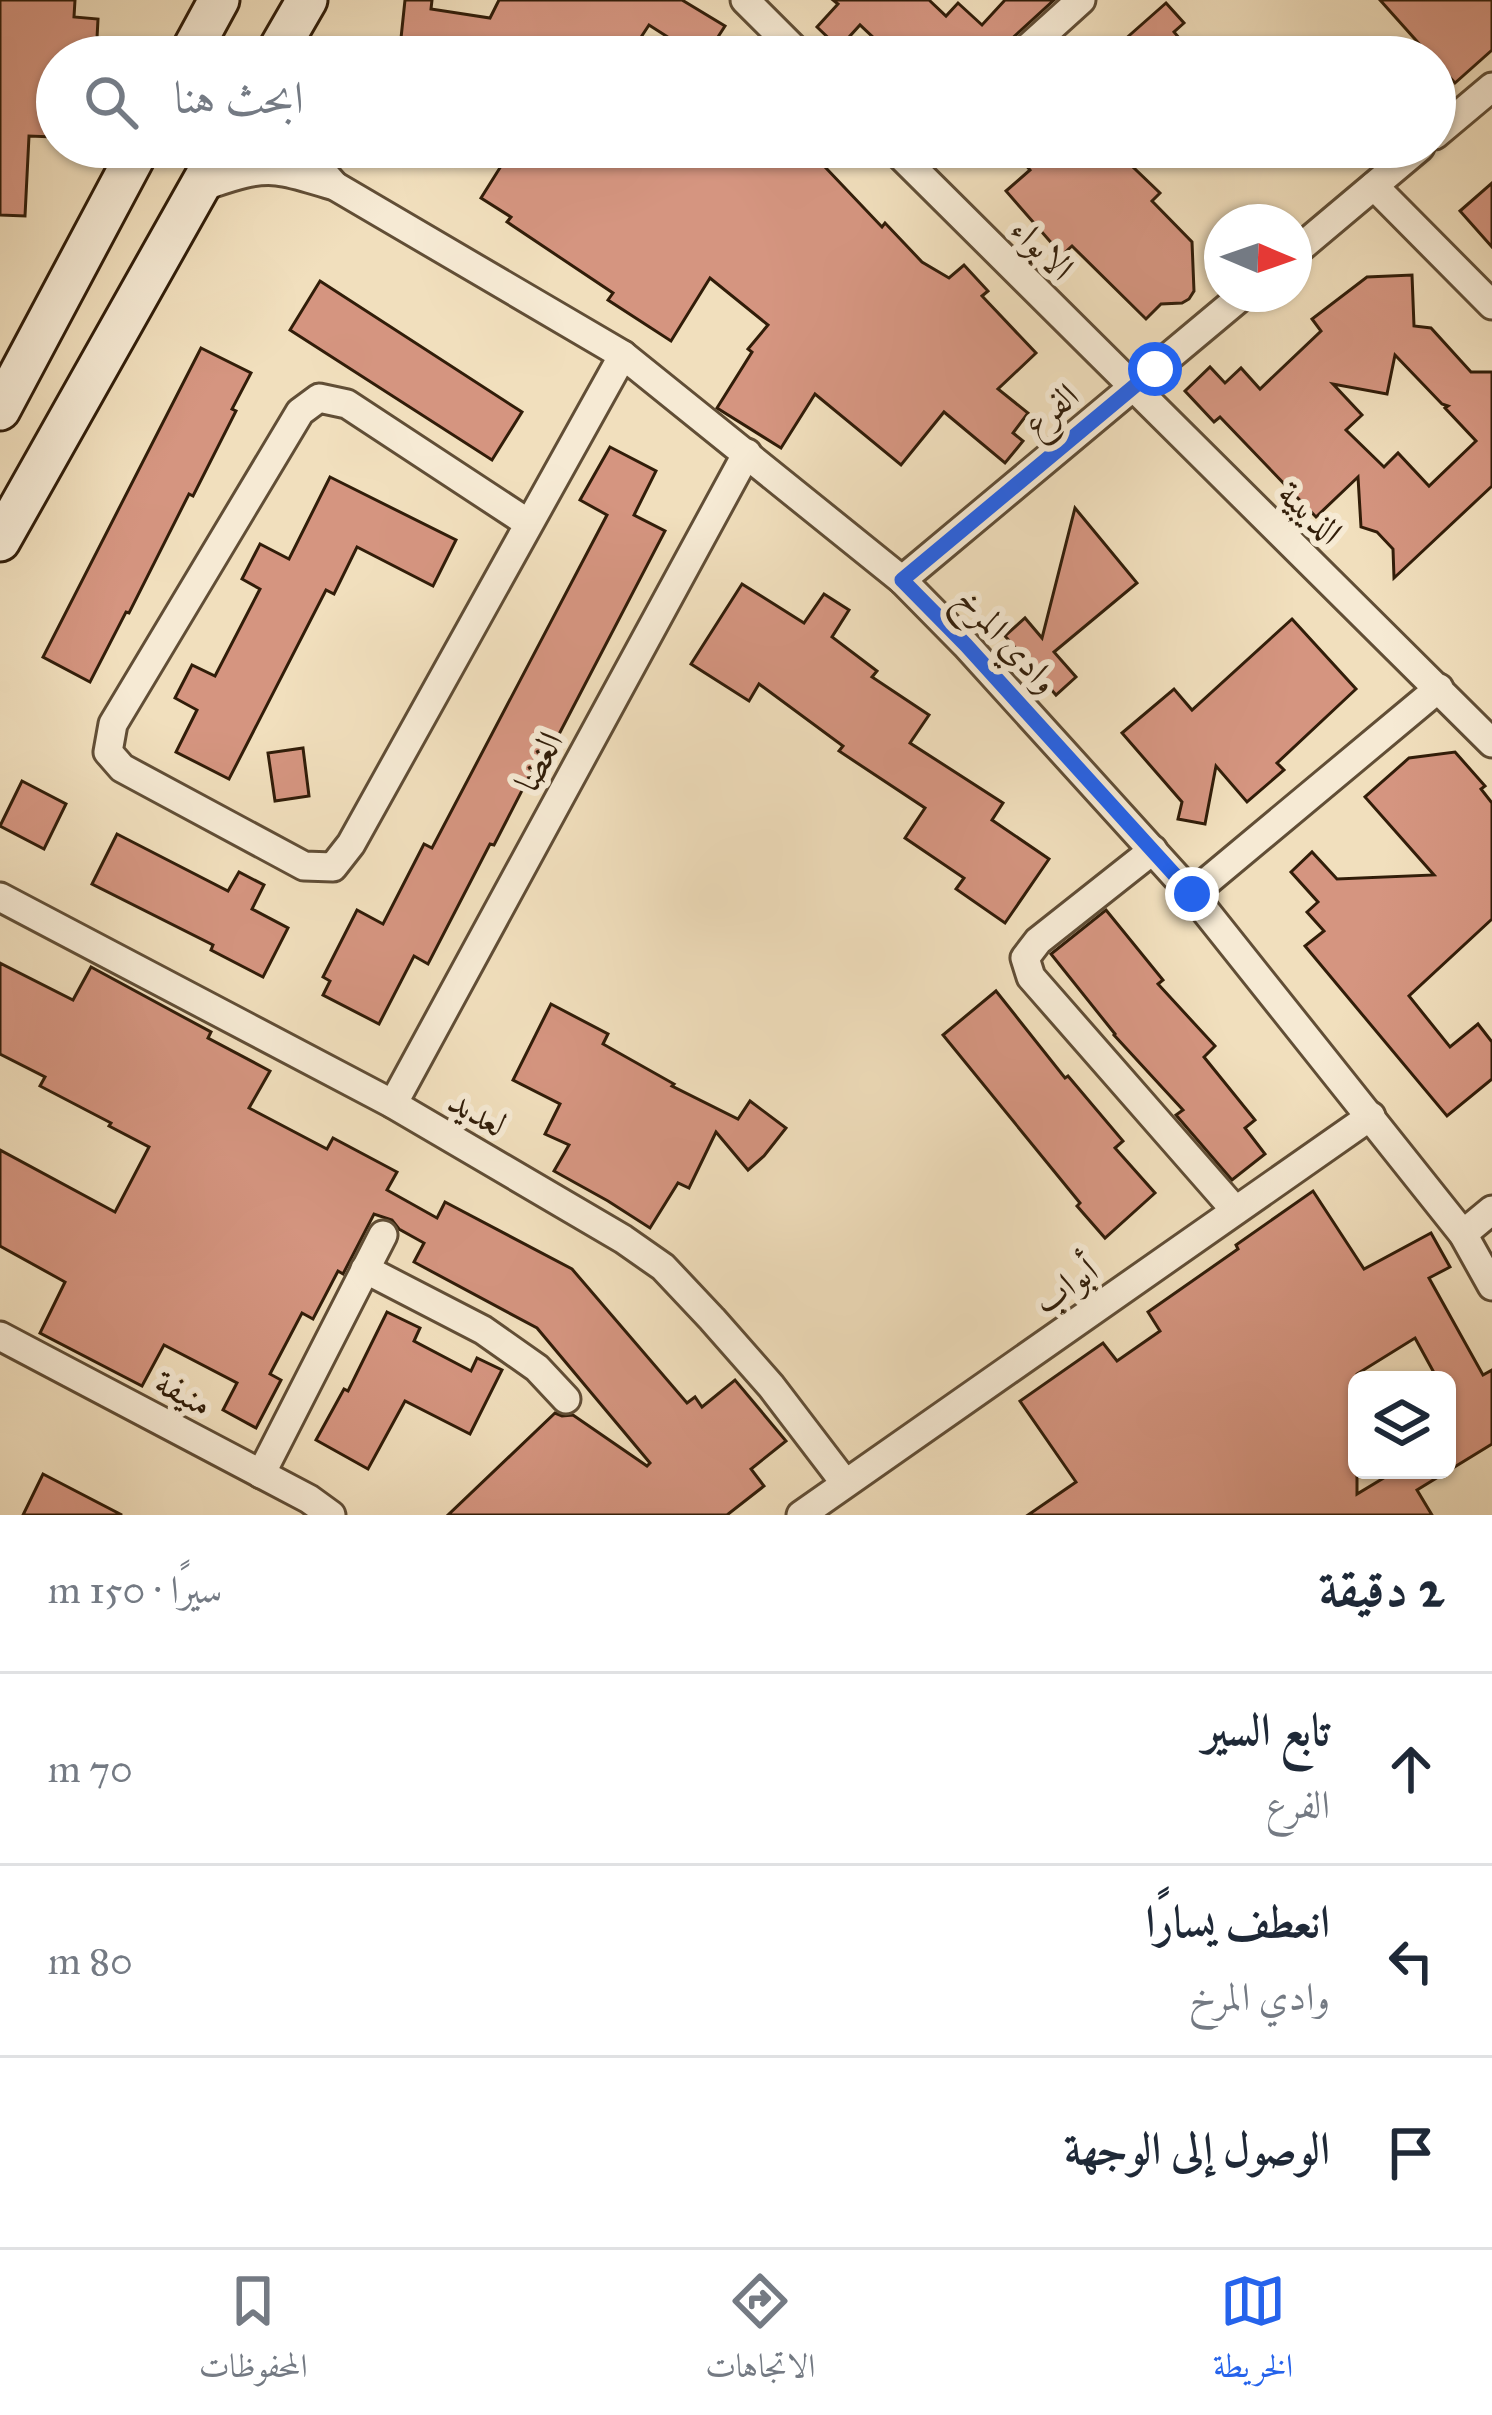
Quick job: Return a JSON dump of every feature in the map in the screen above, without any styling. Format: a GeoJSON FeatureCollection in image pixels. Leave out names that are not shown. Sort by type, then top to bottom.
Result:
{"type":"FeatureCollection","features":[{"type":"Feature","properties":{"kind":"main road"},"geometry":{"type":"LineString","coordinates":[[199,36],[219,0]]}},
{"type":"Feature","properties":{"kind":"main road"},"geometry":{"type":"LineString","coordinates":[[287,36],[307,0]]}},
{"type":"Feature","properties":{"kind":"main road"},"geometry":{"type":"LineString","coordinates":[[0,410],[129,168]]}},
{"type":"Feature","properties":{"kind":"main road"},"geometry":{"type":"LineString","coordinates":[[0,542],[210,168]]}},
{"type":"Feature","properties":{"kind":"street"},"geometry":{"type":"LineString","coordinates":[[745,0],[781,36]]}},
{"type":"Feature","properties":{"kind":"street"},"geometry":{"type":"LineString","coordinates":[[1041,36],[1081,0]]}},
{"type":"Feature","properties":{"kind":"street"},"geometry":{"type":"LineString","coordinates":[[1456,117],[1492,87]]}},
{"type":"Feature","properties":{"kind":"street","name":"وادي المرخ"},"geometry":{"type":"LineString","coordinates":[[319,168],[335,186]]}},
{"type":"Feature","properties":{"kind":"street","name":"الابواء"},"geometry":{"type":"LineString","coordinates":[[920,168],[1132,388]]}},
{"type":"Feature","properties":{"kind":"street"},"geometry":{"type":"LineString","coordinates":[[1312,238],[1395,168]]}},
{"type":"Feature","properties":{"kind":"street","name":"وادي المرخ"},"geometry":{"type":"LineString","coordinates":[[198,188],[268,170],[335,186],[623,355],[902,580],[1192,894],[1462,1234],[1492,1286]]}},
{"type":"Feature","properties":{"kind":"street"},"geometry":{"type":"LineString","coordinates":[[1374,186],[1492,305]]}},
{"type":"Feature","properties":{"kind":"street","name":"الفرع"},"geometry":{"type":"LineString","coordinates":[[902,580],[1223,312]]}},
{"type":"Feature","properties":{"kind":"street"},"geometry":{"type":"LineString","coordinates":[[528,523],[347,404],[319,398],[300,412],[112,724],[108,752],[122,767],[304,866],[333,867],[351,844],[623,355]]}},
{"type":"Feature","properties":{"kind":"street","name":"الذيبية"},"geometry":{"type":"LineString","coordinates":[[1132,388],[1492,743]]}},
{"type":"Feature","properties":{"kind":"street","name":"الغضا"},"geometry":{"type":"LineString","coordinates":[[393,1104],[746,453]]}},
{"type":"Feature","properties":{"kind":"street"},"geometry":{"type":"LineString","coordinates":[[1192,894],[1439,688]]}},
{"type":"Feature","properties":{"kind":"street"},"geometry":{"type":"LineString","coordinates":[[1153,850],[1038,941],[1025,958],[1031,977],[1235,1210]]}},
{"type":"Feature","properties":{"kind":"street","name":"لعديد"},"geometry":{"type":"LineString","coordinates":[[0,897],[393,1104],[623,1239],[663,1267],[771,1386],[844,1483]]}},
{"type":"Feature","properties":{"kind":"street","name":"أبواب"},"geometry":{"type":"LineString","coordinates":[[801,1515],[1371,1116]]}},
{"type":"Feature","properties":{"kind":"street"},"geometry":{"type":"LineString","coordinates":[[1462,1234],[1492,1210]]}},
{"type":"Feature","properties":{"kind":"street"},"geometry":{"type":"LineString","coordinates":[[261,1474],[383,1235]]}},
{"type":"Feature","properties":{"kind":"street"},"geometry":{"type":"LineString","coordinates":[[365,1269],[483,1330],[537,1368],[566,1399]]}},
{"type":"Feature","properties":{"kind":"street","name":"منيفة"},"geometry":{"type":"LineString","coordinates":[[0,1336],[309,1498],[331,1515]]}},
{"type":"Feature","properties":{"kind":"building"},"geometry":{"type":"Polygon","coordinates":[[[0,0],[75,0],[74,17],[98,19],[97,36],[36,36],[36,136],[29,136],[25,216],[0,215],[0,0]]]}},
{"type":"Feature","properties":{"kind":"building"},"geometry":{"type":"Polygon","coordinates":[[[405,0],[432,0],[431,9],[490,18],[499,0],[682,0],[725,26],[719,36],[666,36],[649,25],[642,36],[401,36],[405,0]]]}},
{"type":"Feature","properties":{"kind":"building"},"geometry":{"type":"Polygon","coordinates":[[[833,0],[929,0],[946,16],[958,3],[982,25],[1005,0],[1054,0],[1015,36],[872,36],[860,25],[850,36],[826,36],[817,27],[838,4],[833,0]]]}},
{"type":"Feature","properties":{"kind":"building"},"geometry":{"type":"Polygon","coordinates":[[[1380,0],[1492,0],[1492,50],[1456,82],[1456,36],[1412,36],[1380,0]]]}},
{"type":"Feature","properties":{"kind":"building"},"geometry":{"type":"Polygon","coordinates":[[[1166,3],[1184,23],[1174,32],[1177,36],[1129,36],[1166,3]]]}},
{"type":"Feature","properties":{"kind":"building"},"geometry":{"type":"Polygon","coordinates":[[[500,168],[826,168],[922,262],[949,278],[964,265],[988,291],[982,296],[1036,353],[998,389],[1028,413],[1013,433],[1023,441],[1005,463],[944,412],[901,465],[815,394],[781,448],[717,408],[752,352],[748,349],[768,325],[710,278],[671,341],[608,300],[613,293],[507,222],[511,217],[481,198],[500,168]]]}},
{"type":"Feature","properties":{"kind":"building"},"geometry":{"type":"Polygon","coordinates":[[[1134,168],[1160,193],[1152,201],[1192,242],[1194,291],[1189,299],[1161,304],[1146,319],[1072,246],[1062,255],[1006,191],[1030,170],[1134,168]]]}},
{"type":"Feature","properties":{"kind":"building"},"geometry":{"type":"Polygon","coordinates":[[[1492,183],[1492,247],[1460,211],[1492,183]]]}},
{"type":"Feature","properties":{"kind":"building"},"geometry":{"type":"Polygon","coordinates":[[[1412,275],[1414,326],[1431,328],[1471,372],[1492,372],[1492,486],[1394,578],[1393,549],[1377,532],[1361,527],[1358,477],[1316,517],[1220,417],[1214,422],[1185,391],[1210,367],[1225,383],[1241,368],[1260,389],[1321,331],[1312,319],[1367,277],[1412,275]],[[1395,355],[1387,394],[1333,384],[1362,415],[1346,430],[1384,467],[1398,453],[1429,486],[1476,441],[1395,355]]]}},
{"type":"Feature","properties":{"kind":"building"},"geometry":{"type":"Polygon","coordinates":[[[320,281],[522,412],[492,460],[290,330],[320,281]]]}},
{"type":"Feature","properties":{"kind":"building"},"geometry":{"type":"Polygon","coordinates":[[[201,348],[251,373],[193,496],[189,494],[90,682],[43,657],[201,348]]]}},
{"type":"Feature","properties":{"kind":"building"},"geometry":{"type":"Polygon","coordinates":[[[610,447],[656,471],[634,515],[665,531],[557,738],[551,734],[428,964],[414,956],[379,1024],[323,995],[330,981],[323,977],[357,910],[383,924],[424,844],[432,848],[607,515],[580,500],[610,447]]]}},
{"type":"Feature","properties":{"kind":"building"},"geometry":{"type":"Polygon","coordinates":[[[330,477],[456,540],[433,586],[357,547],[334,594],[326,590],[229,779],[176,752],[197,710],[175,698],[192,665],[215,676],[260,589],[242,579],[260,544],[289,559],[330,477]]]}},
{"type":"Feature","properties":{"kind":"building"},"geometry":{"type":"Polygon","coordinates":[[[1075,508],[1137,583],[1054,652],[1076,677],[1056,695],[1005,636],[1025,618],[1042,638],[1075,508]]]}},
{"type":"Feature","properties":{"kind":"building"},"geometry":{"type":"Polygon","coordinates":[[[742,584],[804,623],[824,594],[849,610],[832,637],[877,671],[872,677],[929,715],[910,743],[1003,803],[992,820],[1049,859],[1005,923],[956,889],[964,878],[905,838],[925,808],[839,751],[843,746],[759,684],[749,701],[691,664],[742,584]]]}},
{"type":"Feature","properties":{"kind":"building"},"geometry":{"type":"Polygon","coordinates":[[[1292,619],[1356,689],[1277,763],[1284,770],[1247,802],[1216,766],[1205,824],[1178,819],[1182,802],[1122,733],[1174,689],[1192,710],[1292,619]]]}},
{"type":"Feature","properties":{"kind":"building"},"geometry":{"type":"Polygon","coordinates":[[[303,748],[309,796],[275,801],[268,753],[303,748]]]}},
{"type":"Feature","properties":{"kind":"building"},"geometry":{"type":"Polygon","coordinates":[[[1455,752],[1485,786],[1481,789],[1492,803],[1492,919],[1409,996],[1450,1047],[1478,1024],[1492,1042],[1492,1079],[1447,1116],[1305,946],[1324,931],[1307,912],[1318,902],[1291,872],[1312,852],[1337,879],[1434,875],[1365,797],[1409,758],[1455,752]]]}},
{"type":"Feature","properties":{"kind":"building"},"geometry":{"type":"Polygon","coordinates":[[[22,781],[66,804],[44,849],[0,826],[22,781]]]}},
{"type":"Feature","properties":{"kind":"building"},"geometry":{"type":"Polygon","coordinates":[[[117,834],[228,891],[239,872],[264,885],[252,909],[288,928],[263,977],[211,950],[213,945],[92,884],[117,834]]]}},
{"type":"Feature","properties":{"kind":"building"},"geometry":{"type":"Polygon","coordinates":[[[1106,910],[1163,980],[1158,984],[1215,1046],[1204,1057],[1255,1120],[1245,1128],[1265,1154],[1232,1180],[1176,1115],[1183,1110],[1114,1035],[1051,954],[1106,910]]]}},
{"type":"Feature","properties":{"kind":"building"},"geometry":{"type":"Polygon","coordinates":[[[0,963],[73,1000],[91,967],[211,1032],[208,1038],[270,1071],[249,1108],[327,1149],[333,1138],[397,1172],[387,1190],[437,1218],[445,1202],[572,1269],[687,1403],[695,1397],[702,1407],[735,1380],[786,1441],[751,1469],[764,1486],[727,1515],[448,1515],[555,1413],[573,1415],[647,1466],[650,1463],[537,1328],[414,1262],[424,1243],[392,1220],[374,1214],[313,1319],[302,1313],[270,1374],[281,1380],[256,1428],[223,1410],[237,1383],[164,1345],[142,1386],[40,1333],[65,1282],[0,1246],[0,1150],[115,1212],[149,1147],[40,1086],[45,1077],[0,1054],[0,963]]]}},
{"type":"Feature","properties":{"kind":"building"},"geometry":{"type":"Polygon","coordinates":[[[996,991],[1123,1141],[1115,1148],[1155,1193],[1105,1238],[943,1035],[996,991]]]}},
{"type":"Feature","properties":{"kind":"building"},"geometry":{"type":"Polygon","coordinates":[[[551,1004],[608,1034],[603,1044],[672,1086],[738,1119],[750,1101],[786,1128],[748,1170],[716,1132],[689,1188],[678,1183],[650,1228],[554,1171],[569,1145],[545,1134],[560,1104],[513,1080],[551,1004]]]}},
{"type":"Feature","properties":{"kind":"building"},"geometry":{"type":"Polygon","coordinates":[[[1313,1191],[1364,1269],[1431,1233],[1450,1267],[1429,1278],[1483,1375],[1492,1370],[1492,1444],[1456,1466],[1456,1371],[1433,1371],[1415,1338],[1362,1371],[1348,1371],[1348,1479],[1357,1479],[1357,1494],[1382,1479],[1435,1479],[1417,1490],[1432,1515],[1028,1515],[1076,1482],[1020,1401],[1103,1343],[1117,1361],[1160,1331],[1148,1312],[1238,1249],[1236,1245],[1313,1191]]]}},
{"type":"Feature","properties":{"kind":"building"},"geometry":{"type":"Polygon","coordinates":[[[387,1312],[420,1328],[414,1341],[471,1371],[477,1358],[502,1370],[470,1434],[405,1401],[368,1469],[316,1440],[344,1389],[348,1391],[387,1312]]]}},
{"type":"Feature","properties":{"kind":"building"},"geometry":{"type":"Polygon","coordinates":[[[43,1474],[122,1515],[23,1515],[43,1474]]]}},
{"type":"Feature","properties":{"kind":"route"},"geometry":{"type":"LineString","coordinates":[[1155,369],[902,580],[1192,894]]}}]}
